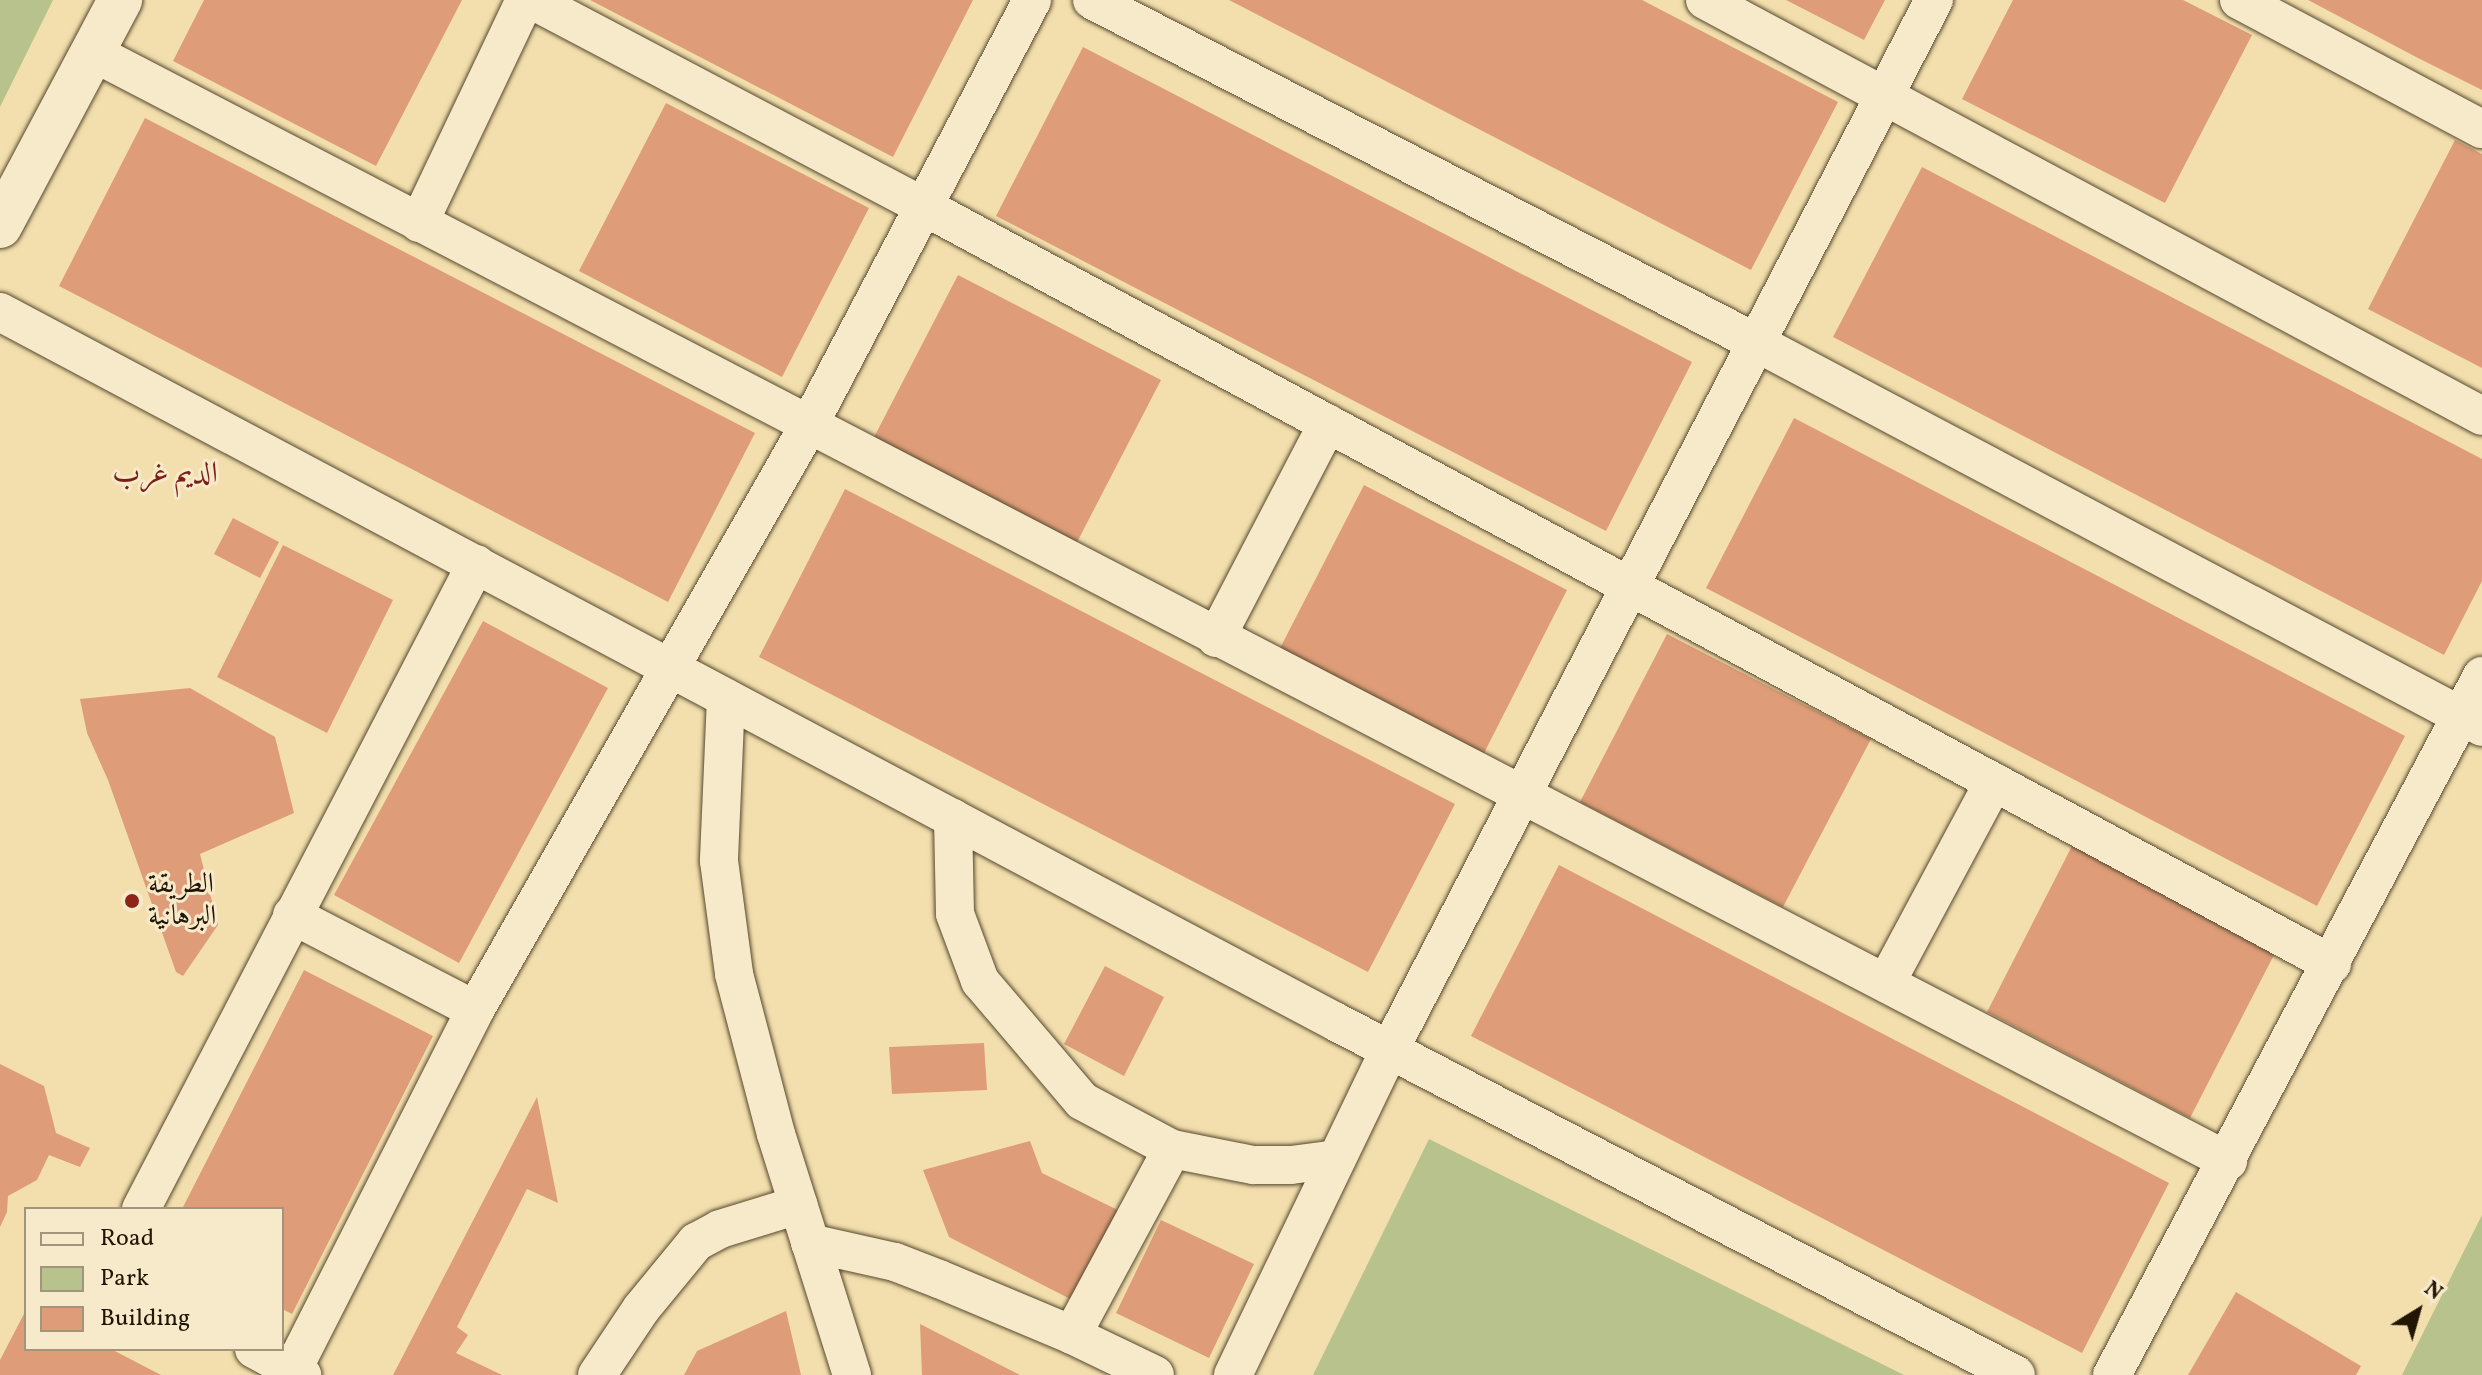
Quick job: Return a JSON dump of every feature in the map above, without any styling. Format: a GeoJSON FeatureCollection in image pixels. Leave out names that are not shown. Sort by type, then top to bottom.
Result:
{"type":"FeatureCollection","features":[{"type":"Feature","properties":{"kind":"street"},"geometry":{"type":"LineString","coordinates":[[0,226],[120,0]]}},
{"type":"Feature","properties":{"kind":"street"},"geometry":{"type":"LineString","coordinates":[[419,223],[525,0]]}},
{"type":"Feature","properties":{"kind":"street"},"geometry":{"type":"LineString","coordinates":[[532,0],[923,206],[2332,964]]}},
{"type":"Feature","properties":{"kind":"street"},"geometry":{"type":"LineString","coordinates":[[257,1351],[295,1373],[475,1010],[667,668],[809,425],[1032,0]]}},
{"type":"Feature","properties":{"kind":"street"},"geometry":{"type":"LineString","coordinates":[[1092,0],[1757,343],[2471,721]]}},
{"type":"Feature","properties":{"kind":"street"},"geometry":{"type":"LineString","coordinates":[[1705,0],[1884,93],[2482,416]]}},
{"type":"Feature","properties":{"kind":"street"},"geometry":{"type":"LineString","coordinates":[[1233,1375],[1390,1049],[1934,0]]}},
{"type":"Feature","properties":{"kind":"street"},"geometry":{"type":"LineString","coordinates":[[2239,0],[2482,129]]}},
{"type":"Feature","properties":{"kind":"street"},"geometry":{"type":"LineString","coordinates":[[92,52],[1520,797],[2228,1161]]}},
{"type":"Feature","properties":{"kind":"street"},"geometry":{"type":"LineString","coordinates":[[0,312],[667,668],[2016,1375]]}},
{"type":"Feature","properties":{"kind":"street"},"geometry":{"type":"LineString","coordinates":[[1216,638],[1328,423]]}},
{"type":"Feature","properties":{"kind":"street"},"geometry":{"type":"LineString","coordinates":[[142,1207],[476,564]]}},
{"type":"Feature","properties":{"kind":"street"},"geometry":{"type":"LineString","coordinates":[[2112,1375],[2332,964],[2471,721],[2482,676]]}},
{"type":"Feature","properties":{"kind":"street"},"geometry":{"type":"LineString","coordinates":[[726,698],[719,861],[727,937],[747,1028],[798,1205],[852,1375]]}},
{"type":"Feature","properties":{"kind":"street"},"geometry":{"type":"LineString","coordinates":[[1886,983],[1994,782]]}},
{"type":"Feature","properties":{"kind":"street"},"geometry":{"type":"LineString","coordinates":[[953,818],[955,914],[980,981],[1082,1101],[1172,1149],[1253,1165],[1291,1165],[1337,1159]]}},
{"type":"Feature","properties":{"kind":"street"},"geometry":{"type":"LineString","coordinates":[[292,915],[475,1010]]}},
{"type":"Feature","properties":{"kind":"street"},"geometry":{"type":"LineString","coordinates":[[1072,1335],[1172,1149]]}},
{"type":"Feature","properties":{"kind":"street"},"geometry":{"type":"LineString","coordinates":[[597,1375],[641,1309],[696,1242],[720,1229],[798,1205]]}},
{"type":"Feature","properties":{"kind":"street"},"geometry":{"type":"LineString","coordinates":[[810,1243],[895,1262],[1072,1335],[1155,1375]]}},
{"type":"Feature","properties":{"kind":"green space"},"geometry":{"type":"Polygon","coordinates":[[[0,0],[53,0],[0,107],[0,0]]]}},
{"type":"Feature","properties":{"kind":"green space"},"geometry":{"type":"Polygon","coordinates":[[[1429,1139],[1904,1375],[1313,1375],[1429,1139]]]}},
{"type":"Feature","properties":{"kind":"green space"},"geometry":{"type":"Polygon","coordinates":[[[2482,1215],[2482,1375],[2402,1375],[2482,1215]]]}},
{"type":"Feature","properties":{"kind":"building"},"geometry":{"type":"Polygon","coordinates":[[[204,0],[462,0],[376,166],[173,61],[204,0]]]}},
{"type":"Feature","properties":{"kind":"building"},"geometry":{"type":"Polygon","coordinates":[[[590,0],[973,0],[893,157],[590,0]]]}},
{"type":"Feature","properties":{"kind":"building"},"geometry":{"type":"Polygon","coordinates":[[[1229,0],[1642,0],[1838,102],[1751,270],[1229,0]]]}},
{"type":"Feature","properties":{"kind":"building"},"geometry":{"type":"Polygon","coordinates":[[[1786,0],[1885,0],[1864,40],[1786,0]]]}},
{"type":"Feature","properties":{"kind":"building"},"geometry":{"type":"Polygon","coordinates":[[[2013,0],[2183,0],[2252,35],[2165,203],[1962,99],[2013,0]]]}},
{"type":"Feature","properties":{"kind":"building"},"geometry":{"type":"Polygon","coordinates":[[[2308,0],[2482,0],[2482,90],[2418,58],[2308,0]]]}},
{"type":"Feature","properties":{"kind":"building"},"geometry":{"type":"Polygon","coordinates":[[[1083,47],[1692,362],[1606,531],[996,216],[1083,47]]]}},
{"type":"Feature","properties":{"kind":"building"},"geometry":{"type":"Polygon","coordinates":[[[666,103],[869,208],[782,377],[579,271],[666,103]]]}},
{"type":"Feature","properties":{"kind":"building"},"geometry":{"type":"Polygon","coordinates":[[[145,118],[755,433],[668,602],[59,286],[145,118]]]}},
{"type":"Feature","properties":{"kind":"building"},"geometry":{"type":"Polygon","coordinates":[[[2455,140],[2482,154],[2482,368],[2368,309],[2455,140]]]}},
{"type":"Feature","properties":{"kind":"building"},"geometry":{"type":"Polygon","coordinates":[[[1922,167],[2482,459],[2482,581],[2444,655],[1833,337],[1922,167]]]}},
{"type":"Feature","properties":{"kind":"building"},"geometry":{"type":"Polygon","coordinates":[[[958,275],[1161,380],[1074,548],[871,443],[958,275]]]}},
{"type":"Feature","properties":{"kind":"building"},"geometry":{"type":"Polygon","coordinates":[[[1794,418],[2405,736],[2317,906],[1706,588],[1794,418]]]}},
{"type":"Feature","properties":{"kind":"building"},"geometry":{"type":"Polygon","coordinates":[[[1364,485],[1567,590],[1481,759],[1277,654],[1364,485]]]}},
{"type":"Feature","properties":{"kind":"building"},"geometry":{"type":"Polygon","coordinates":[[[845,489],[1455,804],[1368,972],[759,657],[845,489]]]}},
{"type":"Feature","properties":{"kind":"building"},"geometry":{"type":"Polygon","coordinates":[[[233,518],[279,542],[260,578],[214,554],[233,518]]]}},
{"type":"Feature","properties":{"kind":"building"},"geometry":{"type":"Polygon","coordinates":[[[283,545],[393,600],[327,733],[217,677],[283,545]]]}},
{"type":"Feature","properties":{"kind":"building"},"geometry":{"type":"Polygon","coordinates":[[[483,621],[608,688],[459,963],[334,895],[483,621]]]}},
{"type":"Feature","properties":{"kind":"building"},"geometry":{"type":"Polygon","coordinates":[[[1667,634],[1871,739],[1783,907],[1580,802],[1667,634]]]}},
{"type":"Feature","properties":{"kind":"building"},"geometry":{"type":"Polygon","coordinates":[[[190,688],[275,737],[294,813],[200,854],[218,925],[183,976],[176,972],[108,780],[87,733],[80,699],[190,688]]]}},
{"type":"Feature","properties":{"kind":"building"},"geometry":{"type":"Polygon","coordinates":[[[2073,844],[2277,949],[2190,1118],[1987,1012],[2073,844]]]}},
{"type":"Feature","properties":{"kind":"building"},"geometry":{"type":"Polygon","coordinates":[[[1559,865],[2169,1183],[2082,1353],[1471,1036],[1559,865]]]}},
{"type":"Feature","properties":{"kind":"building"},"geometry":{"type":"Polygon","coordinates":[[[1105,966],[1164,997],[1124,1076],[1064,1044],[1105,966]]]}},
{"type":"Feature","properties":{"kind":"building"},"geometry":{"type":"Polygon","coordinates":[[[304,970],[433,1036],[292,1314],[284,1310],[284,1207],[183,1207],[304,970]]]}},
{"type":"Feature","properties":{"kind":"building"},"geometry":{"type":"Polygon","coordinates":[[[984,1043],[987,1090],[892,1094],[889,1047],[984,1043]]]}},
{"type":"Feature","properties":{"kind":"building"},"geometry":{"type":"Polygon","coordinates":[[[0,1064],[44,1086],[56,1133],[90,1148],[80,1167],[49,1155],[37,1180],[8,1196],[7,1212],[0,1227],[0,1064]]]}},
{"type":"Feature","properties":{"kind":"building"},"geometry":{"type":"Polygon","coordinates":[[[537,1097],[558,1203],[527,1189],[457,1327],[468,1335],[456,1353],[502,1375],[393,1375],[537,1097]]]}},
{"type":"Feature","properties":{"kind":"building"},"geometry":{"type":"Polygon","coordinates":[[[1030,1141],[1042,1173],[1128,1215],[1080,1304],[949,1237],[923,1170],[1030,1141]]]}},
{"type":"Feature","properties":{"kind":"building"},"geometry":{"type":"Polygon","coordinates":[[[1161,1220],[1254,1264],[1209,1358],[1116,1313],[1161,1220]]]}},
{"type":"Feature","properties":{"kind":"building"},"geometry":{"type":"Polygon","coordinates":[[[2236,1292],[2361,1366],[2356,1375],[2188,1375],[2236,1292]]]}},
{"type":"Feature","properties":{"kind":"building"},"geometry":{"type":"Polygon","coordinates":[[[786,1311],[801,1375],[684,1375],[697,1351],[786,1311]]]}},
{"type":"Feature","properties":{"kind":"building"},"geometry":{"type":"Polygon","coordinates":[[[24,1314],[24,1351],[115,1351],[161,1375],[0,1375],[0,1360],[24,1314]]]}},
{"type":"Feature","properties":{"kind":"building"},"geometry":{"type":"Polygon","coordinates":[[[920,1324],[1020,1375],[922,1375],[920,1324]]]}},
{"type":"Feature","properties":{"kind":"place","name":"الطريقة البرهانية"},"geometry":{"type":"Point","coordinates":[132,901]}},
{"type":"Feature","properties":{"kind":"district","name":"الديم غرب"},"geometry":{"type":"Point","coordinates":[165,474]}}]}
